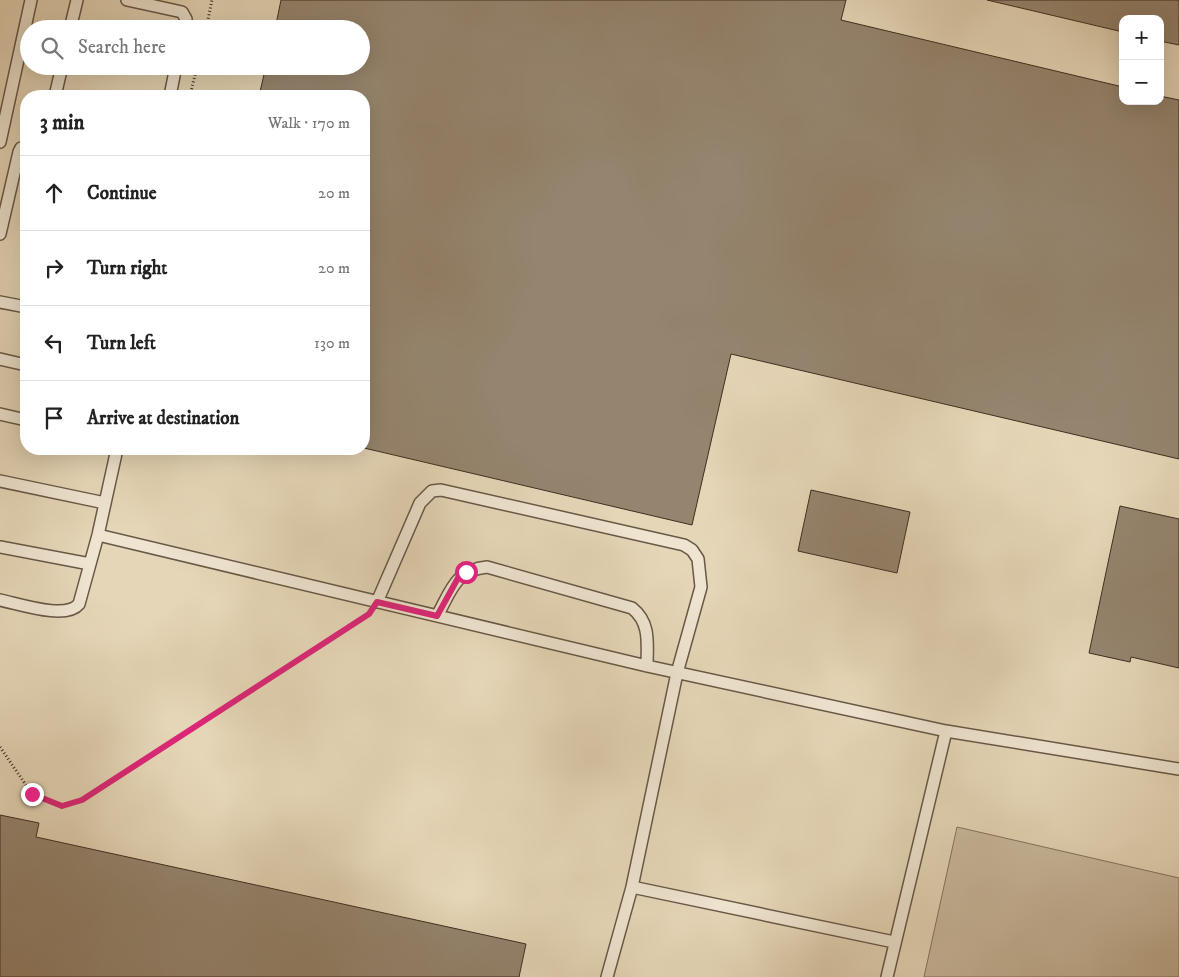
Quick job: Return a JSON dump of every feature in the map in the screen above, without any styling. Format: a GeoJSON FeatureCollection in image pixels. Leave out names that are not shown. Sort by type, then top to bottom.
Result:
{"type":"FeatureCollection","features":[{"type":"Feature","properties":{"kind":"lane"},"geometry":{"type":"LineString","coordinates":[[27,20],[31,0]]}},
{"type":"Feature","properties":{"kind":"lane"},"geometry":{"type":"LineString","coordinates":[[72,20],[76,0]]}},
{"type":"Feature","properties":{"kind":"lane"},"geometry":{"type":"LineString","coordinates":[[127,0],[182,12],[186,20]]}},
{"type":"Feature","properties":{"kind":"lane"},"geometry":{"type":"LineString","coordinates":[[0,142],[20,50]]}},
{"type":"Feature","properties":{"kind":"lane"},"geometry":{"type":"LineString","coordinates":[[56,90],[60,75]]}},
{"type":"Feature","properties":{"kind":"lane"},"geometry":{"type":"LineString","coordinates":[[171,90],[174,75]]}},
{"type":"Feature","properties":{"kind":"lane"},"geometry":{"type":"LineString","coordinates":[[0,234],[20,148]]}},
{"type":"Feature","properties":{"kind":"lane"},"geometry":{"type":"LineString","coordinates":[[0,302],[20,306]]}},
{"type":"Feature","properties":{"kind":"lane"},"geometry":{"type":"LineString","coordinates":[[0,359],[20,364]]}},
{"type":"Feature","properties":{"kind":"lane"},"geometry":{"type":"LineString","coordinates":[[0,414],[20,419]]}},
{"type":"Feature","properties":{"kind":"lane"},"geometry":{"type":"LineString","coordinates":[[0,600],[68,612],[79,604],[98,535],[116,455]]}},
{"type":"Feature","properties":{"kind":"lane"},"geometry":{"type":"LineString","coordinates":[[0,481],[105,503]]}},
{"type":"Feature","properties":{"kind":"lane"},"geometry":{"type":"LineString","coordinates":[[377,602],[420,503],[432,491],[441,490],[684,545],[692,550],[698,559],[701,587],[677,673],[632,887],[607,977]]}},
{"type":"Feature","properties":{"kind":"lane"},"geometry":{"type":"LineString","coordinates":[[98,535],[677,673],[946,731],[1179,769]]}},
{"type":"Feature","properties":{"kind":"lane"},"geometry":{"type":"LineString","coordinates":[[0,548],[90,564]]}},
{"type":"Feature","properties":{"kind":"lane"},"geometry":{"type":"LineString","coordinates":[[437,616],[458,578],[466,572],[487,567],[632,608],[645,622],[647,631],[646,666]]}},
{"type":"Feature","properties":{"kind":"lane"},"geometry":{"type":"LineString","coordinates":[[887,977],[946,731]]}},
{"type":"Feature","properties":{"kind":"lane"},"geometry":{"type":"LineString","coordinates":[[632,887],[894,942]]}},
{"type":"Feature","properties":{"kind":"path"},"geometry":{"type":"LineString","coordinates":[[208,20],[212,0]]}},
{"type":"Feature","properties":{"kind":"path"},"geometry":{"type":"LineString","coordinates":[[191,90],[195,75]]}},
{"type":"Feature","properties":{"kind":"path"},"geometry":{"type":"LineString","coordinates":[[0,747],[32,794],[62,806],[82,800],[369,614],[377,602]]}},
{"type":"Feature","properties":{"kind":"shaded area"},"geometry":{"type":"Polygon","coordinates":[[[957,827],[1179,878],[1179,977],[924,977],[957,827]]]}},
{"type":"Feature","properties":{"kind":"building"},"geometry":{"type":"Polygon","coordinates":[[[281,0],[846,0],[841,20],[1119,86],[1119,105],[1164,105],[1164,97],[1179,100],[1179,459],[731,354],[692,525],[370,449],[370,90],[260,90],[264,75],[370,75],[370,20],[277,20],[281,0]]]}},
{"type":"Feature","properties":{"kind":"building"},"geometry":{"type":"Polygon","coordinates":[[[987,0],[1179,0],[1179,45],[1164,42],[1164,15],[1119,15],[1119,31],[987,0]]]}},
{"type":"Feature","properties":{"kind":"building"},"geometry":{"type":"Polygon","coordinates":[[[811,490],[910,512],[897,573],[798,551],[811,490]]]}},
{"type":"Feature","properties":{"kind":"building"},"geometry":{"type":"Polygon","coordinates":[[[1120,506],[1179,519],[1179,668],[1131,657],[1130,662],[1089,653],[1120,506]]]}},
{"type":"Feature","properties":{"kind":"building"},"geometry":{"type":"Polygon","coordinates":[[[0,815],[39,823],[36,837],[526,944],[519,977],[0,977],[0,815]]]}},
{"type":"Feature","properties":{"kind":"route"},"geometry":{"type":"LineString","coordinates":[[32,794],[62,806],[82,800],[369,614],[377,602],[437,616],[458,578],[466,572]]}}]}
